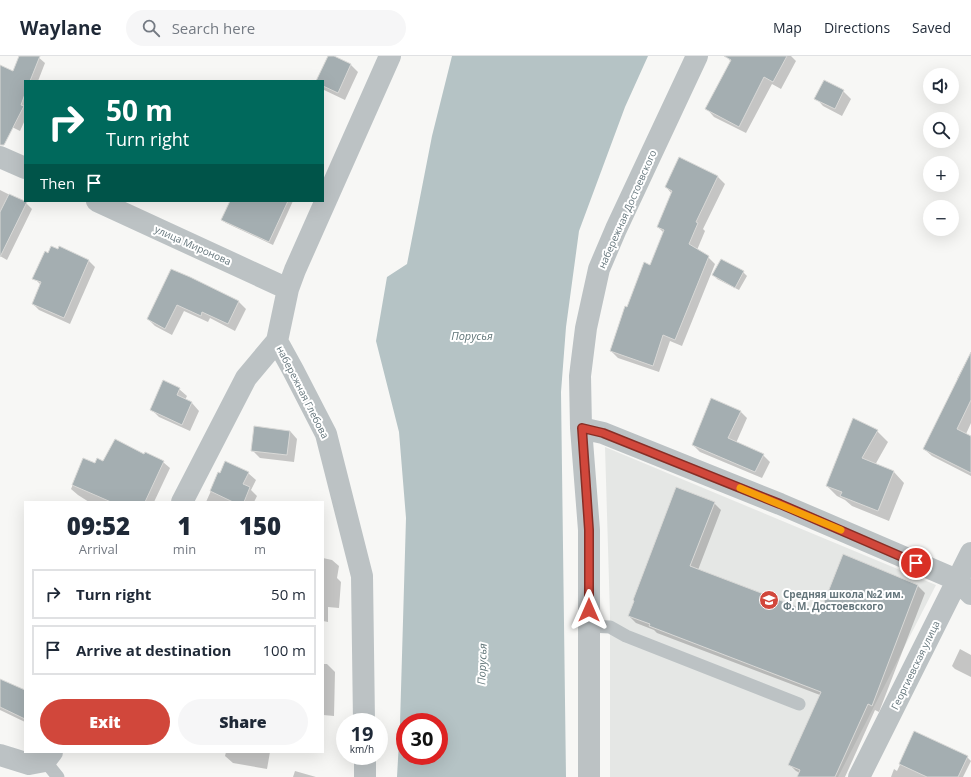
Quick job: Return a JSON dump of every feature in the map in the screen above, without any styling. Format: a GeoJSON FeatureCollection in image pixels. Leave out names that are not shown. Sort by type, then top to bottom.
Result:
{"type":"FeatureCollection","features":[{"type":"Feature","properties":{"kind":"street","name":"набережная Глебова"},"geometry":{"type":"LineString","coordinates":[[364,713],[362,576],[326,434],[277,341],[288,289],[295,270],[390,56]]}},
{"type":"Feature","properties":{"kind":"street","name":"набережная Достоевского"},"geometry":{"type":"LineString","coordinates":[[589,777],[589,530],[580,376],[586,328],[599,269],[616,229],[697,56]]}},
{"type":"Feature","properties":{"kind":"street"},"geometry":{"type":"LineString","coordinates":[[0,157],[24,168]]}},
{"type":"Feature","properties":{"kind":"street","name":"улица Миронова"},"geometry":{"type":"LineString","coordinates":[[99,202],[288,289]]}},
{"type":"Feature","properties":{"kind":"street"},"geometry":{"type":"LineString","coordinates":[[183,501],[246,378],[277,341]]}},
{"type":"Feature","properties":{"kind":"street"},"geometry":{"type":"LineString","coordinates":[[582,428],[603,433],[780,504],[964,587]]}},
{"type":"Feature","properties":{"kind":"street","name":"Георгиевская улица"},"geometry":{"type":"LineString","coordinates":[[860,777],[964,587],[971,553]]}},
{"type":"Feature","properties":{"kind":"street"},"geometry":{"type":"LineString","coordinates":[[0,755],[29,764],[52,763]]}},
{"type":"Feature","properties":{"kind":"street"},"geometry":{"type":"LineString","coordinates":[[365,765],[365,777]]}},
{"type":"Feature","properties":{"kind":"lane"},"geometry":{"type":"LineString","coordinates":[[589,626],[610,627],[626,636],[799,704]]}},
{"type":"Feature","properties":{"kind":"shaded area","name":"Средняя школа №2 им. Ф. М. Достоевского"},"geometry":{"type":"Polygon","coordinates":[[[605,447],[936,585],[838,777],[610,777],[610,615],[605,447]]]}},
{"type":"Feature","properties":{"kind":"water","name":"Порусья"},"geometry":{"type":"Polygon","coordinates":[[[452,56],[648,56],[625,107],[579,231],[566,327],[561,392],[566,777],[397,777],[398,765],[448,765],[448,713],[400,713],[406,518],[399,432],[376,341],[387,277],[407,264],[432,136],[452,56]]]}},
{"type":"Feature","properties":{"kind":"building"},"geometry":{"type":"Polygon","coordinates":[[[19,56],[40,56],[30,80],[24,80],[24,97],[21,105],[24,106],[4,145],[0,145],[0,65],[13,71],[19,56]]]}},
{"type":"Feature","properties":{"kind":"building"},"geometry":{"type":"Polygon","coordinates":[[[328,56],[334,56],[351,64],[338,93],[324,86],[324,80],[316,80],[328,56]]]}},
{"type":"Feature","properties":{"kind":"building"},"geometry":{"type":"Polygon","coordinates":[[[724,56],[787,56],[773,82],[764,77],[739,127],[705,109],[731,60],[724,56]]]}},
{"type":"Feature","properties":{"kind":"building"},"geometry":{"type":"Polygon","coordinates":[[[824,80],[844,90],[835,109],[814,99],[824,80]]]}},
{"type":"Feature","properties":{"kind":"building"},"geometry":{"type":"Polygon","coordinates":[[[679,157],[718,176],[696,222],[698,223],[689,244],[709,256],[675,340],[663,335],[653,366],[610,351],[625,306],[627,307],[644,262],[650,265],[664,230],[657,227],[672,191],[665,187],[679,157]]]}},
{"type":"Feature","properties":{"kind":"building"},"geometry":{"type":"Polygon","coordinates":[[[9,194],[24,202],[27,202],[0,257],[0,212],[9,194]]]}},
{"type":"Feature","properties":{"kind":"building"},"geometry":{"type":"Polygon","coordinates":[[[230,202],[288,202],[269,242],[221,220],[230,202]]]}},
{"type":"Feature","properties":{"kind":"building"},"geometry":{"type":"Polygon","coordinates":[[[51,246],[58,249],[59,246],[89,260],[64,318],[32,304],[41,282],[32,279],[45,251],[48,253],[51,246]]]}},
{"type":"Feature","properties":{"kind":"building"},"geometry":{"type":"Polygon","coordinates":[[[721,259],[744,271],[735,288],[712,275],[721,259]]]}},
{"type":"Feature","properties":{"kind":"building"},"geometry":{"type":"Polygon","coordinates":[[[171,269],[239,301],[228,324],[202,312],[201,316],[177,305],[165,329],[147,319],[171,269]]]}},
{"type":"Feature","properties":{"kind":"building"},"geometry":{"type":"Polygon","coordinates":[[[971,352],[971,400],[957,429],[971,436],[971,473],[923,449],[971,352]]]}},
{"type":"Feature","properties":{"kind":"building"},"geometry":{"type":"Polygon","coordinates":[[[163,380],[180,388],[177,395],[192,402],[182,425],[150,410],[163,380]]]}},
{"type":"Feature","properties":{"kind":"building"},"geometry":{"type":"Polygon","coordinates":[[[711,398],[741,411],[728,438],[764,454],[755,472],[692,445],[711,398]]]}},
{"type":"Feature","properties":{"kind":"building"},"geometry":{"type":"Polygon","coordinates":[[[853,418],[878,430],[862,458],[894,471],[878,511],[840,496],[842,492],[826,486],[853,418]]]}},
{"type":"Feature","properties":{"kind":"building"},"geometry":{"type":"Polygon","coordinates":[[[254,426],[290,431],[287,455],[251,451],[254,426]]]}},
{"type":"Feature","properties":{"kind":"building"},"geometry":{"type":"Polygon","coordinates":[[[115,439],[144,454],[145,452],[164,461],[145,501],[109,501],[72,485],[83,458],[95,463],[97,458],[103,461],[115,439]]]}},
{"type":"Feature","properties":{"kind":"building"},"geometry":{"type":"Polygon","coordinates":[[[225,461],[249,472],[243,484],[250,487],[244,501],[231,501],[210,491],[218,472],[220,473],[225,461]]]}},
{"type":"Feature","properties":{"kind":"building"},"geometry":{"type":"Polygon","coordinates":[[[676,487],[715,502],[690,566],[819,615],[843,554],[918,585],[872,706],[868,704],[835,777],[797,777],[800,770],[788,765],[821,692],[649,626],[650,624],[628,616],[676,487]]]}},
{"type":"Feature","properties":{"kind":"building"},"geometry":{"type":"Polygon","coordinates":[[[0,679],[24,690],[24,719],[0,707],[0,679]]]}},
{"type":"Feature","properties":{"kind":"building"},"geometry":{"type":"Polygon","coordinates":[[[914,731],[968,756],[958,777],[927,777],[899,764],[914,731]]]}},
{"type":"Feature","properties":{"kind":"slow traffic"},"geometry":{"type":"LineString","coordinates":[[740,488],[841,530]]}},
{"type":"Feature","properties":{"kind":"place","name":"Средняя школа №2 им. Ф. М. Достоевского"},"geometry":{"type":"Point","coordinates":[769,600]}},
{"type":"Feature","properties":{"kind":"route"},"geometry":{"type":"LineString","coordinates":[[589,610],[589,530],[582,428],[603,433],[780,504],[916,563]]}}]}
